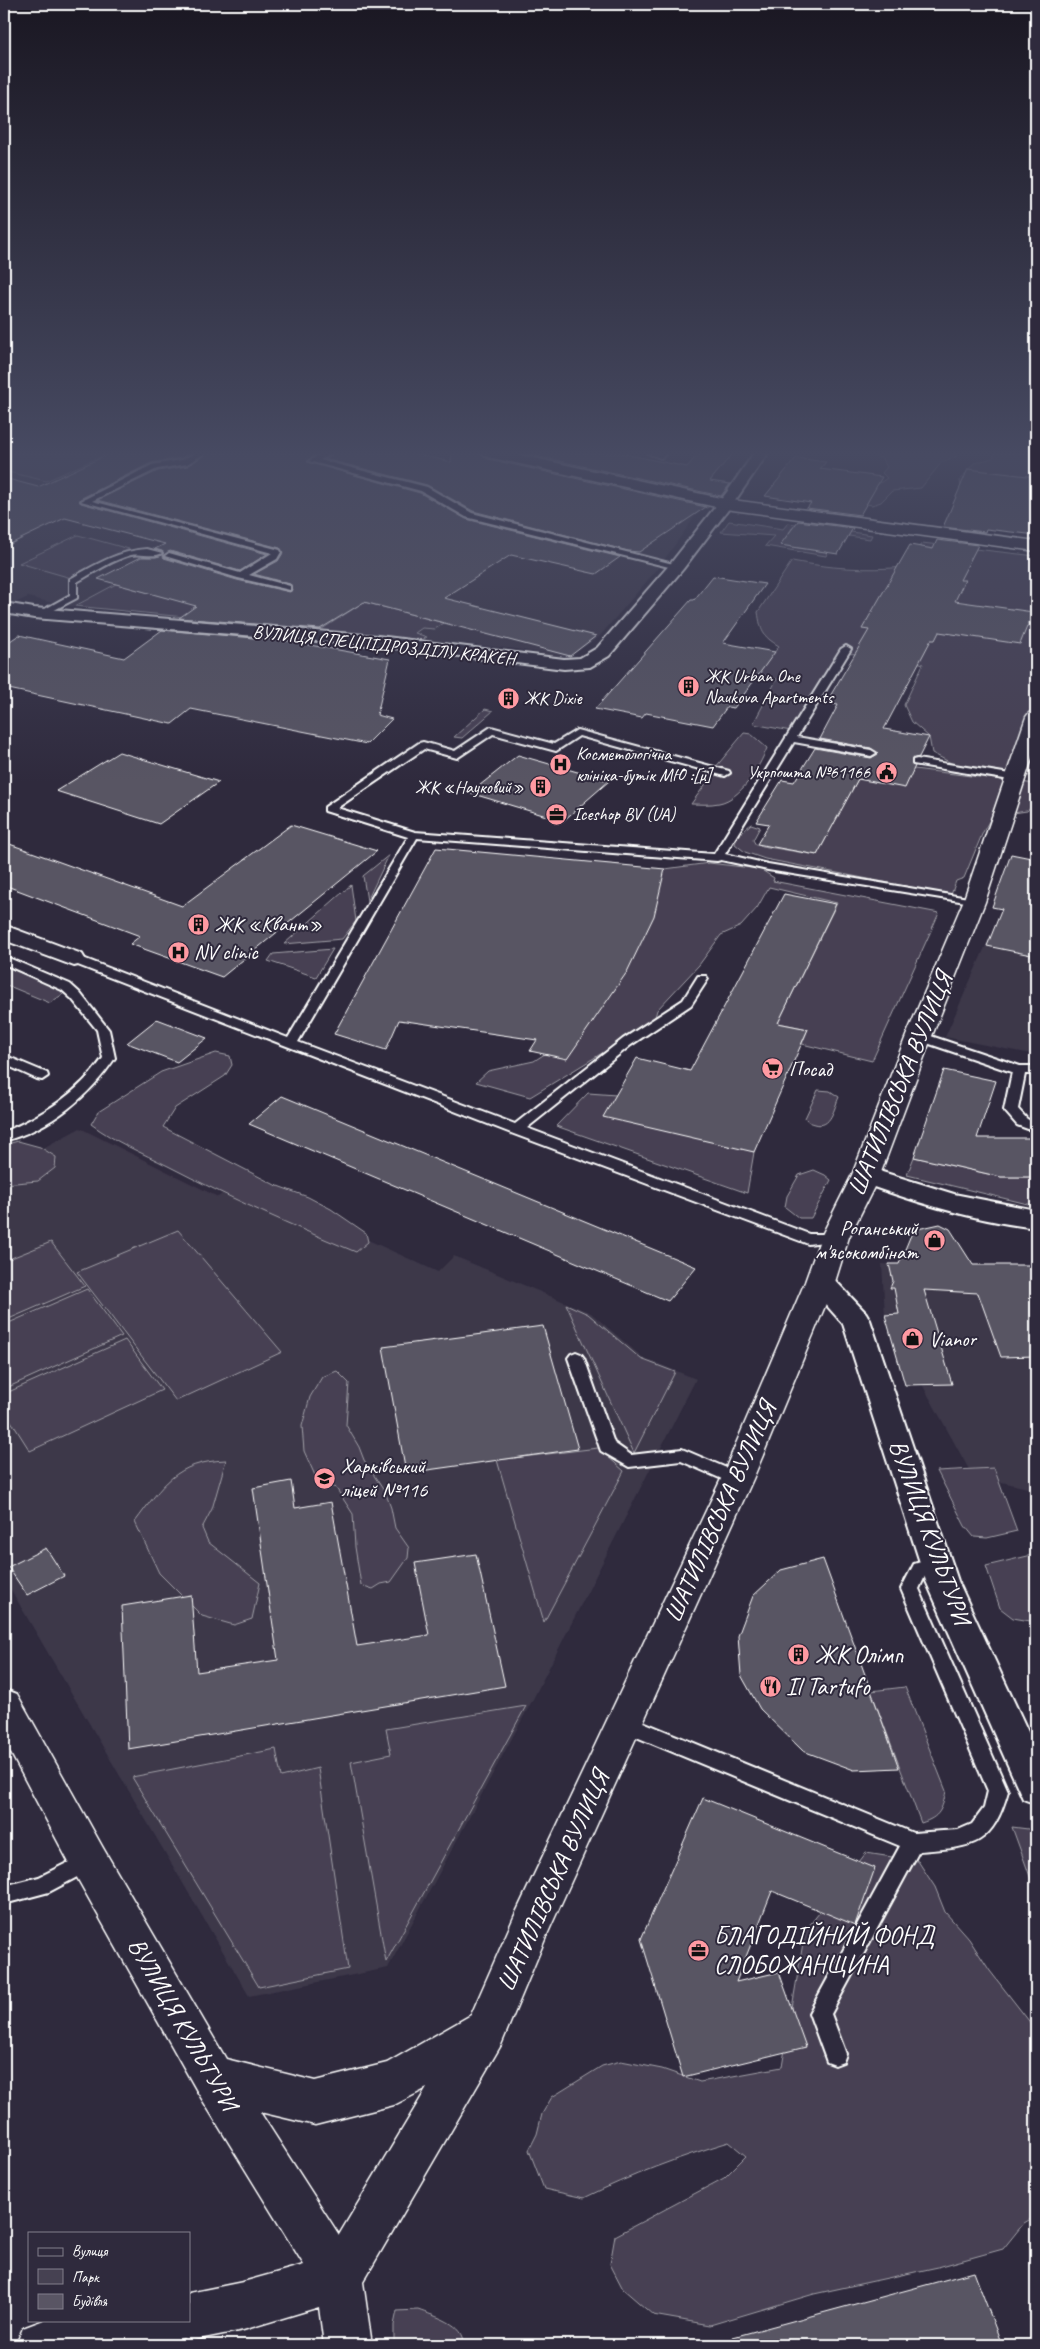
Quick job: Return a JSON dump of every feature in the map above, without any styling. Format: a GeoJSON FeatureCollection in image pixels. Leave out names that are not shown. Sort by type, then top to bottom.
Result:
{"type":"FeatureCollection","features":[{"type":"Feature","properties":{"kind":"street"},"geometry":{"type":"LineString","coordinates":[[677,566],[680,563]]}},
{"type":"Feature","properties":{"kind":"street","name":"ВУЛИЦЯ СПЕЦПІДРОЗДІЛУ КРАКЕН"},"geometry":{"type":"LineString","coordinates":[[4,608],[40,614],[378,641],[564,664],[584,663],[602,652],[677,566]]}},
{"type":"Feature","properties":{"kind":"street","name":"ШАТИЛІВСЬКА ВУЛИЦЯ"},"geometry":{"type":"LineString","coordinates":[[339,2278],[486,2030],[528,1931],[737,1479],[820,1282],[835,1236],[866,1175],[919,1036],[974,902],[1036,717]]}},
{"type":"Feature","properties":{"kind":"street"},"geometry":{"type":"LineString","coordinates":[[4,932],[74,959]]}},
{"type":"Feature","properties":{"kind":"street"},"geometry":{"type":"LineString","coordinates":[[866,1175],[897,1186],[1007,1216],[1036,1219]]}},
{"type":"Feature","properties":{"kind":"street","name":"ВУЛИЦЯ КУЛЬТУРИ"},"geometry":{"type":"LineString","coordinates":[[820,1282],[856,1320],[942,1581],[1036,1788]]}},
{"type":"Feature","properties":{"kind":"street","name":"ВУЛИЦЯ КУЛЬТУРИ"},"geometry":{"type":"LineString","coordinates":[[4,1705],[89,1861],[212,2076],[339,2278],[348,2345]]}},
{"type":"Feature","properties":{"kind":"street"},"geometry":{"type":"LineString","coordinates":[[212,2076],[238,2085],[315,2102],[394,2083],[486,2030]]}},
{"type":"Feature","properties":{"kind":"street"},"geometry":{"type":"LineString","coordinates":[[190,2317],[243,2306],[339,2278]]}},
{"type":"Feature","properties":{"kind":"street"},"geometry":{"type":"LineString","coordinates":[[40,2345],[160,2322]]}},
{"type":"Feature","properties":{"kind":"lane"},"geometry":{"type":"LineString","coordinates":[[40,614],[74,596],[76,593],[72,585],[73,581],[107,563]]}},
{"type":"Feature","properties":{"kind":"lane"},"geometry":{"type":"LineString","coordinates":[[193,563],[287,588]]}},
{"type":"Feature","properties":{"kind":"lane"},"geometry":{"type":"LineString","coordinates":[[241,576],[263,563]]}},
{"type":"Feature","properties":{"kind":"lane"},"geometry":{"type":"LineString","coordinates":[[663,563],[677,566]]}},
{"type":"Feature","properties":{"kind":"lane"},"geometry":{"type":"LineString","coordinates":[[719,856],[846,649]]}},
{"type":"Feature","properties":{"kind":"lane"},"geometry":{"type":"LineString","coordinates":[[725,773],[577,733],[556,748],[491,730],[457,755],[423,745],[328,809],[414,835],[717,858],[719,856],[768,867],[974,902]]}},
{"type":"Feature","properties":{"kind":"lane"},"geometry":{"type":"LineString","coordinates":[[791,739],[871,753]]}},
{"type":"Feature","properties":{"kind":"lane"},"geometry":{"type":"LineString","coordinates":[[917,762],[1016,778]]}},
{"type":"Feature","properties":{"kind":"lane"},"geometry":{"type":"LineString","coordinates":[[291,1044],[414,835]]}},
{"type":"Feature","properties":{"kind":"lane"},"geometry":{"type":"LineString","coordinates":[[74,959],[516,1130],[808,1239],[835,1236]]}},
{"type":"Feature","properties":{"kind":"lane"},"geometry":{"type":"LineString","coordinates":[[4,960],[66,987],[76,996],[103,1030],[109,1058],[98,1077],[66,1106],[4,1137]]}},
{"type":"Feature","properties":{"kind":"lane"},"geometry":{"type":"LineString","coordinates":[[516,1130],[627,1042],[687,1002],[702,979]]}},
{"type":"Feature","properties":{"kind":"lane"},"geometry":{"type":"LineString","coordinates":[[919,1036],[1019,1070],[1036,1070]]}},
{"type":"Feature","properties":{"kind":"lane"},"geometry":{"type":"LineString","coordinates":[[4,1059],[42,1076]]}},
{"type":"Feature","properties":{"kind":"lane"},"geometry":{"type":"LineString","coordinates":[[1019,1070],[1011,1110],[1022,1122],[1036,1128]]}},
{"type":"Feature","properties":{"kind":"lane"},"geometry":{"type":"LineString","coordinates":[[576,1358],[606,1447],[630,1461],[682,1455],[737,1479]]}},
{"type":"Feature","properties":{"kind":"lane"},"geometry":{"type":"LineString","coordinates":[[624,1724],[913,1842],[971,1837],[986,1827],[994,1810],[998,1791],[910,1589],[920,1568],[937,1564]]}},
{"type":"Feature","properties":{"kind":"lane"},"geometry":{"type":"LineString","coordinates":[[835,2054],[820,2013],[913,1842]]}},
{"type":"Feature","properties":{"kind":"lane"},"geometry":{"type":"LineString","coordinates":[[4,1895],[42,1885],[89,1861]]}},
{"type":"Feature","properties":{"kind":"shaded area"},"geometry":{"type":"Polygon","coordinates":[[[4,563],[662,563],[599,637],[567,658],[515,649],[60,605],[28,597],[15,603],[4,600],[4,563]]]}},
{"type":"Feature","properties":{"kind":"shaded area"},"geometry":{"type":"Polygon","coordinates":[[[998,918],[1036,926],[1036,1055],[945,1037],[998,918]]]}},
{"type":"Feature","properties":{"kind":"shaded area","name":"Харківський ліцей №116"},"geometry":{"type":"Polygon","coordinates":[[[80,1128],[218,1197],[239,1181],[438,1272],[454,1256],[591,1313],[642,1357],[696,1379],[531,1703],[388,1968],[249,1996],[4,1578],[4,1169],[80,1128]]]}},
{"type":"Feature","properties":{"kind":"shaded area"},"geometry":{"type":"Polygon","coordinates":[[[882,1264],[1036,1270],[1036,1490],[972,1475],[885,1317],[882,1264]]]}},
{"type":"Feature","properties":{"kind":"green space"},"geometry":{"type":"Polygon","coordinates":[[[20,563],[102,563],[71,578],[20,563]]]}},
{"type":"Feature","properties":{"kind":"green space"},"geometry":{"type":"Polygon","coordinates":[[[791,563],[862,569],[934,563],[1036,563],[1036,686],[1030,701],[1036,706],[1036,774],[1028,776],[953,764],[932,753],[929,737],[912,722],[904,705],[923,664],[892,656],[838,654],[791,731],[753,724],[777,679],[759,674],[779,646],[763,632],[758,612],[791,563]]]}},
{"type":"Feature","properties":{"kind":"green space"},"geometry":{"type":"Polygon","coordinates":[[[116,584],[251,620],[244,623],[75,606],[116,584]]]}},
{"type":"Feature","properties":{"kind":"green space"},"geometry":{"type":"Polygon","coordinates":[[[364,602],[444,623],[435,629],[422,628],[415,633],[427,637],[422,640],[319,631],[364,602]]]}},
{"type":"Feature","properties":{"kind":"green space"},"geometry":{"type":"Polygon","coordinates":[[[485,709],[493,711],[462,738],[454,737],[485,709]]]}},
{"type":"Feature","properties":{"kind":"green space"},"geometry":{"type":"Polygon","coordinates":[[[744,733],[751,734],[767,748],[754,773],[735,796],[727,800],[712,804],[691,804],[713,774],[715,768],[744,733]]]}},
{"type":"Feature","properties":{"kind":"green space"},"geometry":{"type":"Polygon","coordinates":[[[914,769],[1036,784],[1036,803],[1027,811],[992,816],[983,832],[964,878],[956,881],[951,895],[765,859],[745,852],[735,844],[737,836],[751,824],[760,827],[753,840],[756,845],[817,855],[858,779],[914,769]]]}},
{"type":"Feature","properties":{"kind":"green space"},"geometry":{"type":"Polygon","coordinates":[[[389,855],[367,901],[363,876],[389,855]]]}},
{"type":"Feature","properties":{"kind":"green space"},"geometry":{"type":"Polygon","coordinates":[[[709,863],[760,869],[774,878],[773,881],[939,913],[872,1061],[802,1044],[808,1029],[778,1023],[837,903],[769,887],[757,908],[741,926],[721,935],[699,965],[657,1010],[655,1017],[635,1033],[530,1097],[476,1082],[488,1071],[534,1061],[592,1023],[665,869],[709,863]]]}},
{"type":"Feature","properties":{"kind":"green space"},"geometry":{"type":"Polygon","coordinates":[[[351,885],[356,921],[342,939],[284,944],[351,885]]]}},
{"type":"Feature","properties":{"kind":"green space"},"geometry":{"type":"Polygon","coordinates":[[[333,949],[316,977],[268,961],[273,954],[333,949]]]}},
{"type":"Feature","properties":{"kind":"green space"},"geometry":{"type":"Polygon","coordinates":[[[4,966],[66,992],[50,1003],[4,984],[4,966]]]}},
{"type":"Feature","properties":{"kind":"green space"},"geometry":{"type":"Polygon","coordinates":[[[216,1053],[230,1056],[232,1065],[225,1076],[175,1108],[163,1127],[275,1185],[308,1197],[331,1209],[366,1233],[368,1242],[356,1252],[285,1222],[215,1189],[119,1142],[91,1124],[98,1112],[161,1072],[216,1053]]]}},
{"type":"Feature","properties":{"kind":"green space"},"geometry":{"type":"Polygon","coordinates":[[[818,1090],[830,1091],[839,1097],[828,1121],[820,1125],[811,1123],[805,1118],[818,1090]]]}},
{"type":"Feature","properties":{"kind":"green space"},"geometry":{"type":"Polygon","coordinates":[[[588,1093],[616,1095],[754,1152],[747,1193],[556,1126],[588,1093]]]}},
{"type":"Feature","properties":{"kind":"green space"},"geometry":{"type":"Polygon","coordinates":[[[18,1141],[40,1147],[56,1157],[55,1168],[38,1181],[4,1184],[4,1145],[18,1141]]]}},
{"type":"Feature","properties":{"kind":"green space"},"geometry":{"type":"Polygon","coordinates":[[[914,1157],[1001,1177],[1036,1177],[1036,1206],[907,1175],[914,1157]]]}},
{"type":"Feature","properties":{"kind":"green space"},"geometry":{"type":"Polygon","coordinates":[[[814,1170],[831,1180],[811,1218],[799,1218],[785,1207],[787,1196],[799,1175],[814,1170]]]}},
{"type":"Feature","properties":{"kind":"green space"},"geometry":{"type":"Polygon","coordinates":[[[178,1230],[282,1352],[176,1401],[77,1272],[178,1230]]]}},
{"type":"Feature","properties":{"kind":"green space"},"geometry":{"type":"Polygon","coordinates":[[[51,1242],[85,1286],[4,1321],[4,1261],[51,1242]]]}},
{"type":"Feature","properties":{"kind":"green space"},"geometry":{"type":"Polygon","coordinates":[[[87,1289],[122,1336],[4,1389],[4,1325],[87,1289]]]}},
{"type":"Feature","properties":{"kind":"green space"},"geometry":{"type":"Polygon","coordinates":[[[566,1304],[588,1314],[641,1359],[675,1372],[634,1453],[566,1304]]]}},
{"type":"Feature","properties":{"kind":"green space"},"geometry":{"type":"Polygon","coordinates":[[[125,1340],[162,1390],[30,1451],[4,1410],[4,1394],[125,1340]]]}},
{"type":"Feature","properties":{"kind":"green space"},"geometry":{"type":"Polygon","coordinates":[[[337,1371],[349,1383],[346,1425],[364,1460],[386,1494],[395,1528],[409,1548],[408,1558],[391,1582],[381,1584],[373,1589],[361,1585],[355,1547],[353,1514],[336,1488],[318,1482],[304,1451],[302,1426],[310,1397],[322,1377],[337,1371]]]}},
{"type":"Feature","properties":{"kind":"green space"},"geometry":{"type":"Polygon","coordinates":[[[598,1448],[624,1471],[544,1622],[497,1460],[598,1448]]]}},
{"type":"Feature","properties":{"kind":"green space"},"geometry":{"type":"Polygon","coordinates":[[[226,1460],[212,1509],[202,1528],[208,1542],[260,1583],[252,1619],[234,1625],[202,1616],[159,1573],[135,1522],[163,1487],[182,1471],[194,1465],[226,1460]]]}},
{"type":"Feature","properties":{"kind":"green space"},"geometry":{"type":"Polygon","coordinates":[[[994,1468],[1017,1531],[987,1538],[974,1537],[965,1526],[937,1471],[994,1468]]]}},
{"type":"Feature","properties":{"kind":"green space"},"geometry":{"type":"Polygon","coordinates":[[[1036,1554],[1036,1622],[1013,1618],[1000,1608],[986,1566],[1036,1554]]]}},
{"type":"Feature","properties":{"kind":"green space"},"geometry":{"type":"Polygon","coordinates":[[[905,1687],[946,1791],[939,1812],[921,1823],[871,1691],[905,1687]]]}},
{"type":"Feature","properties":{"kind":"green space"},"geometry":{"type":"Polygon","coordinates":[[[526,1706],[386,1962],[351,1762],[391,1754],[386,1729],[526,1706]]]}},
{"type":"Feature","properties":{"kind":"green space"},"geometry":{"type":"Polygon","coordinates":[[[276,1749],[281,1777],[318,1768],[348,1969],[259,1987],[132,1777],[276,1749]]]}},
{"type":"Feature","properties":{"kind":"green space"},"geometry":{"type":"Polygon","coordinates":[[[1012,1827],[1036,1830],[1036,1893],[1012,1827]]]}},
{"type":"Feature","properties":{"kind":"green space"},"geometry":{"type":"Polygon","coordinates":[[[866,1853],[918,1861],[935,1887],[945,1912],[969,1939],[990,1971],[1036,2030],[1036,2216],[1024,2223],[1003,2249],[938,2267],[814,2294],[710,2325],[653,2315],[623,2289],[610,2264],[615,2236],[724,2178],[746,2156],[729,2142],[655,2167],[584,2198],[544,2189],[529,2150],[537,2134],[542,2114],[552,2097],[602,2066],[621,2061],[662,2069],[700,2082],[782,2067],[805,1931],[866,1853]]]}},
{"type":"Feature","properties":{"kind":"green space"},"geometry":{"type":"Polygon","coordinates":[[[418,2310],[455,2326],[463,2338],[464,2345],[394,2345],[394,2325],[397,2311],[418,2310]]]}},
{"type":"Feature","properties":{"kind":"building"},"geometry":{"type":"Polygon","coordinates":[[[130,563],[179,563],[237,580],[290,592],[292,590],[290,584],[254,574],[275,563],[499,563],[444,598],[596,636],[570,656],[364,602],[320,629],[179,618],[196,606],[98,579],[130,563]]]}},
{"type":"Feature","properties":{"kind":"building"},"geometry":{"type":"Polygon","coordinates":[[[211,563],[253,563],[240,571],[211,563]]]}},
{"type":"Feature","properties":{"kind":"building"},"geometry":{"type":"Polygon","coordinates":[[[545,563],[612,563],[596,574],[545,563]]]}},
{"type":"Feature","properties":{"kind":"building"},"geometry":{"type":"Polygon","coordinates":[[[900,563],[969,563],[960,580],[965,580],[955,601],[1033,612],[1020,644],[939,632],[935,640],[931,640],[884,729],[929,737],[919,757],[912,759],[912,765],[915,766],[905,788],[858,779],[817,855],[757,844],[769,824],[756,822],[782,780],[794,782],[815,748],[871,758],[878,754],[871,748],[820,739],[838,705],[826,703],[869,630],[862,629],[900,563]]]}},
{"type":"Feature","properties":{"kind":"building"},"geometry":{"type":"Polygon","coordinates":[[[713,576],[765,584],[723,643],[775,652],[734,708],[727,707],[713,726],[646,713],[642,718],[595,709],[691,600],[694,600],[713,576]]]}},
{"type":"Feature","properties":{"kind":"building"},"geometry":{"type":"Polygon","coordinates":[[[162,630],[300,642],[298,643],[390,659],[377,715],[392,719],[367,744],[191,709],[172,724],[4,688],[4,645],[19,635],[124,658],[162,630]]]}},
{"type":"Feature","properties":{"kind":"building"},"geometry":{"type":"Polygon","coordinates":[[[119,752],[219,782],[159,824],[56,791],[119,752]]]}},
{"type":"Feature","properties":{"kind":"building","name":"ЖК «Науковий»"},"geometry":{"type":"Polygon","coordinates":[[[518,755],[609,781],[563,821],[470,793],[518,755]]]}},
{"type":"Feature","properties":{"kind":"building"},"geometry":{"type":"Polygon","coordinates":[[[291,825],[377,851],[222,977],[130,944],[140,936],[4,885],[4,842],[182,906],[291,825]]]}},
{"type":"Feature","properties":{"kind":"building"},"geometry":{"type":"Polygon","coordinates":[[[436,848],[665,869],[654,916],[627,972],[567,1059],[530,1051],[537,1040],[399,1020],[386,1050],[334,1034],[436,848]]]}},
{"type":"Feature","properties":{"kind":"building"},"geometry":{"type":"Polygon","coordinates":[[[1011,854],[1036,859],[1036,956],[987,946],[1002,909],[992,907],[1011,854]]]}},
{"type":"Feature","properties":{"kind":"building"},"geometry":{"type":"Polygon","coordinates":[[[784,894],[836,904],[778,1023],[808,1029],[754,1152],[603,1117],[637,1058],[690,1071],[784,894]]]}},
{"type":"Feature","properties":{"kind":"building"},"geometry":{"type":"Polygon","coordinates":[[[157,1019],[207,1038],[177,1062],[127,1043],[157,1019]]]}},
{"type":"Feature","properties":{"kind":"building"},"geometry":{"type":"Polygon","coordinates":[[[944,1070],[996,1081],[977,1138],[1036,1138],[1036,1177],[1001,1177],[914,1157],[944,1070]]]}},
{"type":"Feature","properties":{"kind":"building"},"geometry":{"type":"Polygon","coordinates":[[[282,1096],[696,1267],[668,1301],[249,1124],[282,1096]]]}},
{"type":"Feature","properties":{"kind":"building"},"geometry":{"type":"Polygon","coordinates":[[[940,1224],[950,1229],[973,1265],[1036,1265],[1036,1356],[1001,1357],[978,1293],[924,1290],[952,1384],[905,1385],[885,1315],[899,1314],[894,1288],[890,1288],[893,1281],[889,1264],[899,1264],[913,1230],[940,1224]]]}},
{"type":"Feature","properties":{"kind":"building"},"geometry":{"type":"Polygon","coordinates":[[[543,1326],[578,1449],[406,1473],[383,1347],[543,1326]]]}},
{"type":"Feature","properties":{"kind":"building"},"geometry":{"type":"Polygon","coordinates":[[[291,1481],[295,1508],[331,1502],[357,1646],[429,1635],[415,1563],[476,1554],[505,1686],[128,1749],[122,1606],[191,1595],[197,1672],[278,1660],[253,1488],[291,1481]]]}},
{"type":"Feature","properties":{"kind":"building"},"geometry":{"type":"Polygon","coordinates":[[[46,1548],[64,1576],[27,1595],[8,1567],[46,1548]]]}},
{"type":"Feature","properties":{"kind":"building","name":"ЖК Олімп"},"geometry":{"type":"Polygon","coordinates":[[[823,1559],[899,1768],[854,1770],[803,1751],[760,1709],[741,1675],[738,1636],[753,1596],[781,1570],[823,1559]]]}},
{"type":"Feature","properties":{"kind":"building"},"geometry":{"type":"Polygon","coordinates":[[[703,1798],[875,1868],[855,1925],[772,1891],[736,1982],[779,1972],[806,2047],[683,2077],[641,1939],[703,1798]]]}},
{"type":"Feature","properties":{"kind":"building"},"geometry":{"type":"Polygon","coordinates":[[[974,2272],[1002,2345],[734,2345],[733,2337],[974,2272]]]}},
{"type":"Feature","properties":{"kind":"place","name":"ЖК Urban One Naukova Apartments"},"geometry":{"type":"Point","coordinates":[689,686]}},
{"type":"Feature","properties":{"kind":"place","name":"ЖК Dixie"},"geometry":{"type":"Point","coordinates":[508,698]}},
{"type":"Feature","properties":{"kind":"place","name":"Косметологічна клініка-бутік МЮ :[μ]"},"geometry":{"type":"Point","coordinates":[560,764]}},
{"type":"Feature","properties":{"kind":"place","name":"Укрпошта №61166"},"geometry":{"type":"Point","coordinates":[886,772]}},
{"type":"Feature","properties":{"kind":"place","name":"ЖК «Науковий»"},"geometry":{"type":"Point","coordinates":[540,787]}},
{"type":"Feature","properties":{"kind":"place","name":"Iceshop BV (UA)"},"geometry":{"type":"Point","coordinates":[557,814]}},
{"type":"Feature","properties":{"kind":"place","name":"ЖК «Квант»"},"geometry":{"type":"Point","coordinates":[199,924]}},
{"type":"Feature","properties":{"kind":"place","name":"NV clinic"},"geometry":{"type":"Point","coordinates":[178,952]}},
{"type":"Feature","properties":{"kind":"place","name":"Посад"},"geometry":{"type":"Point","coordinates":[773,1069]}},
{"type":"Feature","properties":{"kind":"place","name":"Роганський м'ясокомбінат"},"geometry":{"type":"Point","coordinates":[934,1240]}},
{"type":"Feature","properties":{"kind":"place","name":"Vianor"},"geometry":{"type":"Point","coordinates":[913,1339]}},
{"type":"Feature","properties":{"kind":"place","name":"Харківський ліцей №116"},"geometry":{"type":"Point","coordinates":[325,1478]}},
{"type":"Feature","properties":{"kind":"place","name":"ЖК Олімп"},"geometry":{"type":"Point","coordinates":[799,1655]}},
{"type":"Feature","properties":{"kind":"place","name":"Il Tartufo"},"geometry":{"type":"Point","coordinates":[770,1687]}},
{"type":"Feature","properties":{"kind":"place","name":"БЛАГОДІЙНИЙ ФОНД СЛОБОЖАНЩИНА"},"geometry":{"type":"Point","coordinates":[698,1950]}}]}
